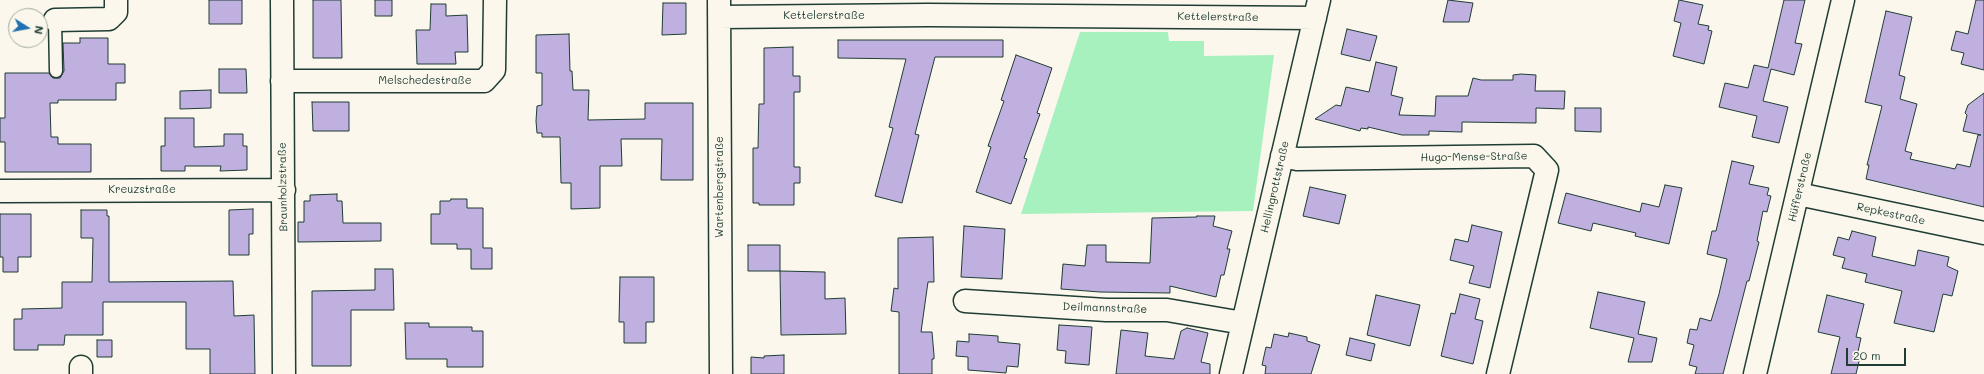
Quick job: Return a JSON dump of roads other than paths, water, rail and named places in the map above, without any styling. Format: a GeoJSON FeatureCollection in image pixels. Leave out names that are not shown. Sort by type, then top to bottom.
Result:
{"type":"FeatureCollection","features":[{"type":"Feature","properties":{"kind":"street"},"geometry":{"type":"LineString","coordinates":[[55,20],[110,19],[116,12],[116,0]]}},
{"type":"Feature","properties":{"kind":"street","name":"Braunholzstraße"},"geometry":{"type":"LineString","coordinates":[[282,0],[284,374]]}},
{"type":"Feature","properties":{"kind":"street","name":"Melschedestraße"},"geometry":{"type":"LineString","coordinates":[[282,81],[484,81],[494,70],[494,0]]}},
{"type":"Feature","properties":{"kind":"street","name":"Hüfferstraße"},"geometry":{"type":"LineString","coordinates":[[1755,374],[1844,0]]}},
{"type":"Feature","properties":{"kind":"street","name":"Kettelerstraße"},"geometry":{"type":"LineString","coordinates":[[719,8],[1317,9]]}},
{"type":"Feature","properties":{"kind":"street","name":"Wartenbergstraße"},"geometry":{"type":"LineString","coordinates":[[719,8],[721,374]]}},
{"type":"Feature","properties":{"kind":"street","name":"Hellingrottstraße"},"geometry":{"type":"LineString","coordinates":[[1231,374],[1317,9]]}},
{"type":"Feature","properties":{"kind":"street","name":"Hugo-Mense-Straße"},"geometry":{"type":"LineString","coordinates":[[1282,156],[1297,160],[1534,156],[1547,170],[1498,374]]}},
{"type":"Feature","properties":{"kind":"street","name":"Kreuzstraße"},"geometry":{"type":"LineString","coordinates":[[0,191],[284,190]]}},
{"type":"Feature","properties":{"kind":"street","name":"Repkestraße"},"geometry":{"type":"LineString","coordinates":[[1798,194],[1984,233]]}},
{"type":"Feature","properties":{"kind":"street","name":"Deilmannstraße"},"geometry":{"type":"LineString","coordinates":[[965,301],[1106,310],[1168,310],[1243,322]]}},
{"type":"Feature","properties":{"kind":"lane"},"geometry":{"type":"LineString","coordinates":[[55,20],[56,71]]}}]}
